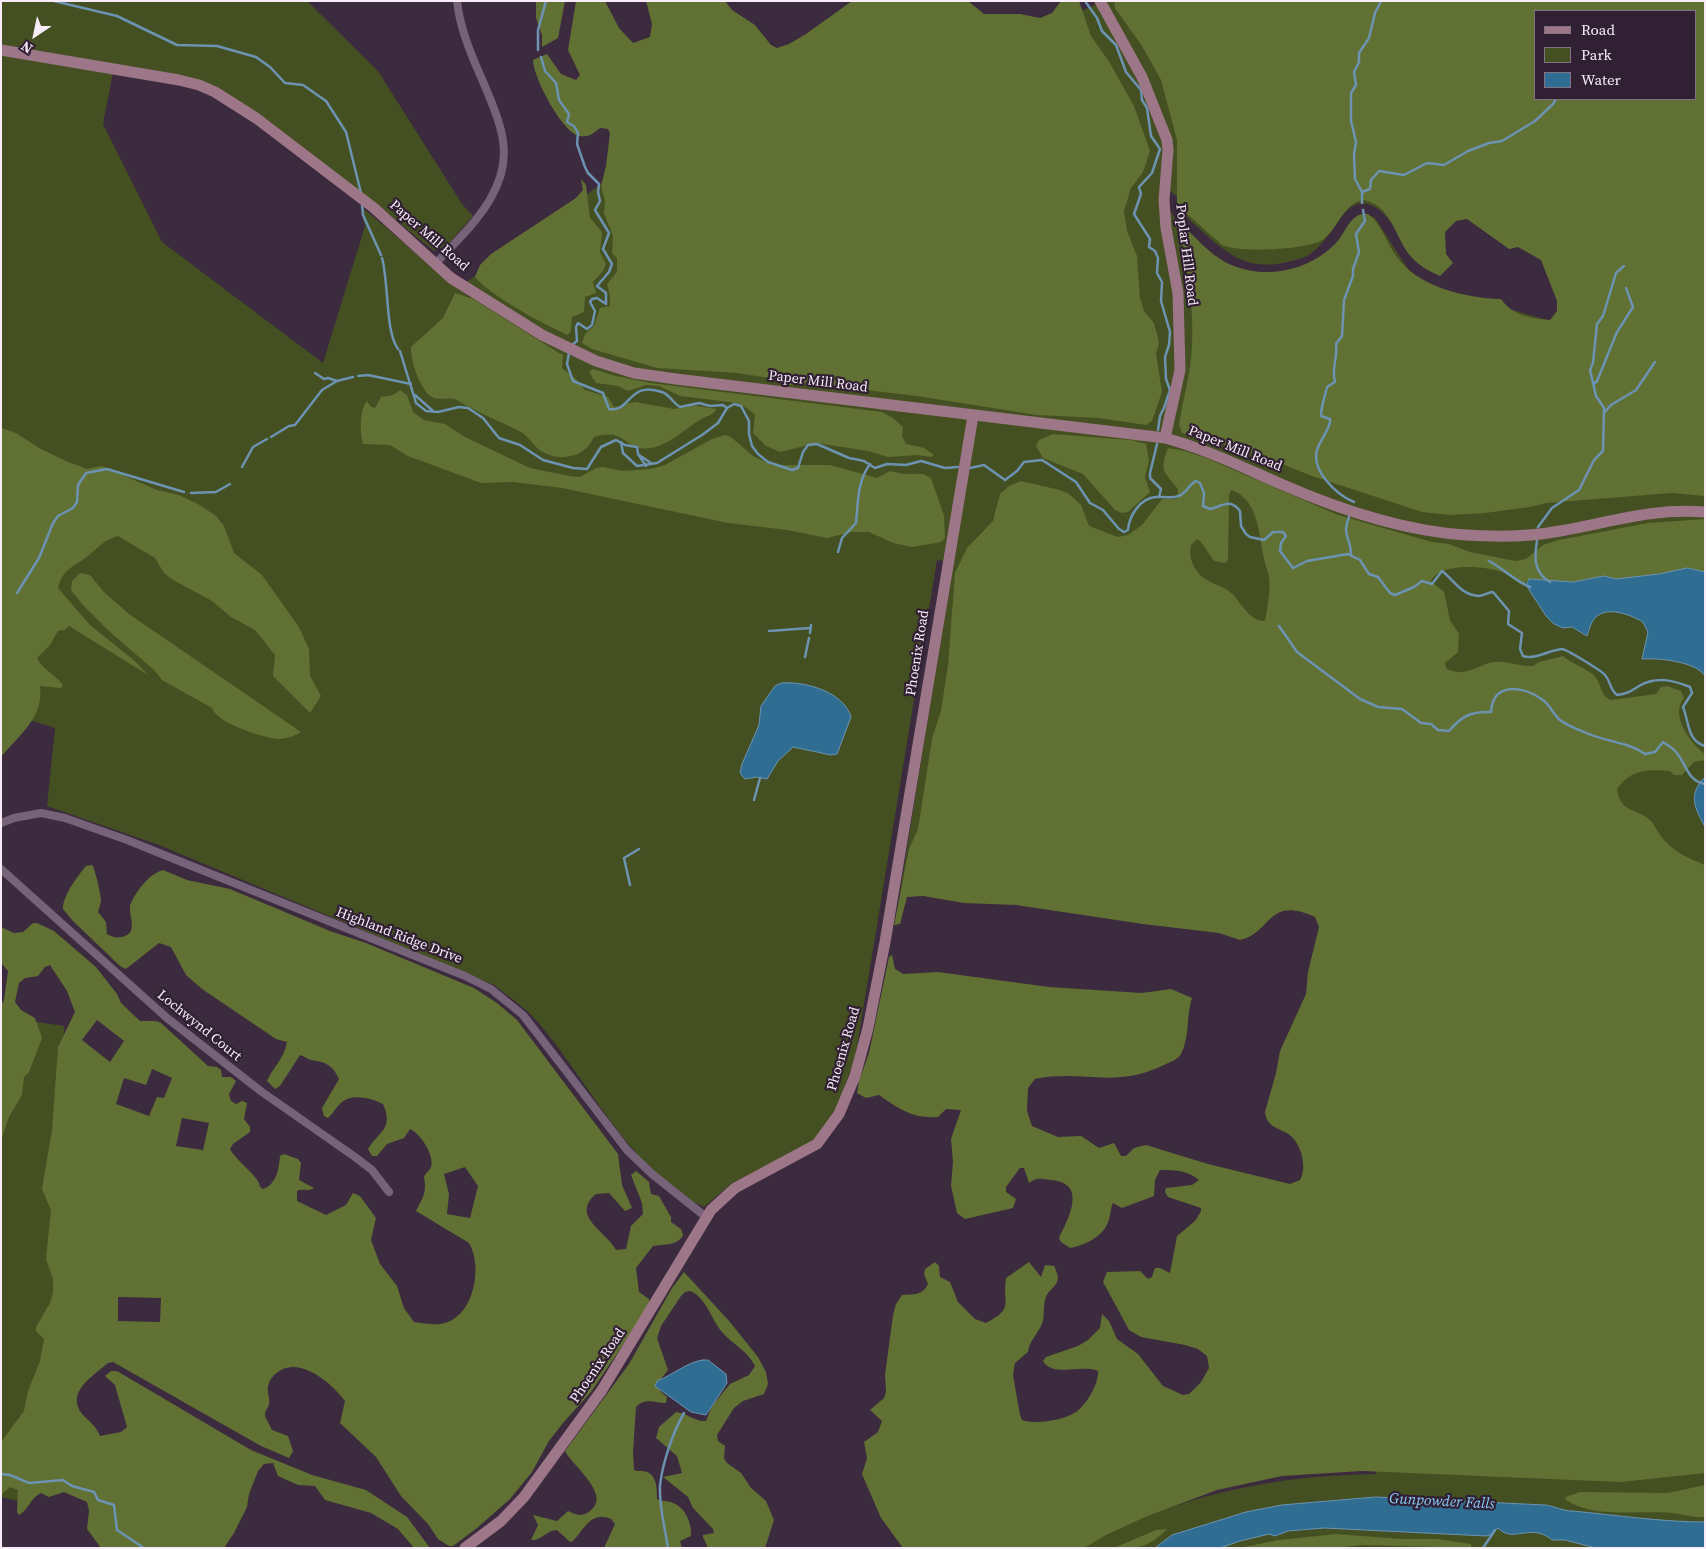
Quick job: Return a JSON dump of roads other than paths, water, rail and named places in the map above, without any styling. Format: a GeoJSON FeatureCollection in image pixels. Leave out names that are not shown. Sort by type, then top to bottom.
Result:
{"type":"FeatureCollection","features":[{"type":"Feature","properties":{"kind":"main road","name":"Poplar Hill Road"},"geometry":{"type":"LineString","coordinates":[[1100,1],[1142,77],[1167,140],[1164,206],[1178,293],[1180,370],[1165,438]]}},
{"type":"Feature","properties":{"kind":"main road","name":"Paper Mill Road"},"geometry":{"type":"LineString","coordinates":[[1,50],[199,85],[256,118],[355,193],[435,264],[466,288],[542,335],[596,361],[616,368],[676,380],[1165,438],[1211,452],[1317,498],[1380,518],[1435,532],[1467,535],[1529,535],[1561,531],[1640,513],[1674,510],[1705,512]]}},
{"type":"Feature","properties":{"kind":"main road","name":"Phoenix Road"},"geometry":{"type":"LineString","coordinates":[[465,1548],[501,1521],[524,1497],[602,1390],[706,1217],[718,1202],[735,1188],[817,1144],[834,1123],[855,1076],[868,1028],[885,942],[973,416]]}},
{"type":"Feature","properties":{"kind":"street"},"geometry":{"type":"LineString","coordinates":[[435,264],[482,212],[496,189],[503,166],[504,141],[500,124],[461,26],[457,1]]}},
{"type":"Feature","properties":{"kind":"street","name":"Highland Ridge Drive"},"geometry":{"type":"LineString","coordinates":[[1,823],[14,818],[41,813],[72,821],[127,840],[465,976],[491,989],[523,1015],[627,1150],[652,1174],[706,1217]]}},
{"type":"Feature","properties":{"kind":"street","name":"Lochwynd Court"},"geometry":{"type":"LineString","coordinates":[[1,869],[167,1018],[262,1092],[372,1170],[389,1192]]}},
{"type":"Feature","properties":{"kind":"water"},"geometry":{"type":"Polygon","coordinates":[[[1688,568],[1705,572],[1705,676],[1693,667],[1676,661],[1642,659],[1648,632],[1643,622],[1626,614],[1606,612],[1600,614],[1592,622],[1587,636],[1572,627],[1563,628],[1554,624],[1546,616],[1526,585],[1529,579],[1573,582],[1604,576],[1616,579],[1659,574],[1688,568]]]}},
{"type":"Feature","properties":{"kind":"water"},"geometry":{"type":"Polygon","coordinates":[[[782,683],[812,686],[832,695],[847,708],[851,717],[837,754],[831,755],[793,747],[778,761],[767,779],[757,777],[745,779],[740,773],[759,725],[761,706],[775,686],[782,683]]]}},
{"type":"Feature","properties":{"kind":"water"},"geometry":{"type":"Polygon","coordinates":[[[1705,777],[1705,827],[1698,814],[1694,796],[1699,784],[1705,777]]]}},
{"type":"Feature","properties":{"kind":"water"},"geometry":{"type":"Polygon","coordinates":[[[708,1360],[726,1374],[727,1383],[706,1415],[691,1412],[655,1386],[657,1381],[691,1363],[708,1360]]]}},
{"type":"Feature","properties":{"kind":"water","name":"Gunpowder Falls"},"geometry":{"type":"Polygon","coordinates":[[[1376,1497],[1545,1505],[1569,1511],[1655,1520],[1705,1522],[1705,1548],[1596,1548],[1565,1540],[1552,1540],[1545,1535],[1537,1533],[1510,1534],[1498,1528],[1486,1536],[1324,1528],[1288,1531],[1275,1536],[1269,1534],[1220,1548],[1155,1548],[1172,1535],[1246,1512],[1282,1505],[1376,1497]]]}},
{"type":"Feature","properties":{"kind":"waterway"},"geometry":{"type":"LineString","coordinates":[[54,1],[117,16],[177,45],[217,46],[256,57],[270,67],[285,83],[303,85],[326,101],[346,132],[361,193]]}},
{"type":"Feature","properties":{"kind":"waterway"},"geometry":{"type":"LineString","coordinates":[[538,50],[538,30],[546,1]]}},
{"type":"Feature","properties":{"kind":"waterway"},"geometry":{"type":"LineString","coordinates":[[1085,1],[1097,18],[1102,31],[1116,45],[1126,72],[1141,90],[1142,100],[1147,108],[1151,136],[1160,149],[1152,173],[1139,187],[1141,194],[1134,214],[1150,239],[1149,247],[1155,251],[1158,258],[1157,273],[1162,282],[1161,301],[1170,332],[1169,345],[1165,357],[1166,379],[1170,390],[1160,416],[1158,430]]}},
{"type":"Feature","properties":{"kind":"waterway"},"geometry":{"type":"LineString","coordinates":[[1362,203],[1362,192],[1355,179],[1354,154],[1356,142],[1351,121],[1351,93],[1356,85],[1354,72],[1359,62],[1359,53],[1369,38],[1375,13],[1381,1]]}},
{"type":"Feature","properties":{"kind":"waterway"},"geometry":{"type":"LineString","coordinates":[[541,57],[545,71],[556,83],[559,100],[569,114],[567,122],[574,126],[578,133],[577,144],[585,167],[599,184],[600,201],[595,210],[609,233],[603,249],[612,264],[609,272],[597,286],[606,293],[606,304],[597,298],[592,299],[590,302],[595,311],[592,325],[587,329],[578,323],[576,327],[577,341],[572,345]]}},
{"type":"Feature","properties":{"kind":"waterway"},"geometry":{"type":"LineString","coordinates":[[1362,192],[1370,189],[1371,180],[1379,171],[1404,175],[1427,163],[1444,165],[1468,151],[1489,143],[1502,141],[1535,121],[1555,100]]}},
{"type":"Feature","properties":{"kind":"waterway"},"geometry":{"type":"LineString","coordinates":[[362,204],[363,215],[381,255]]}},
{"type":"Feature","properties":{"kind":"waterway"},"geometry":{"type":"LineString","coordinates":[[1354,502],[1333,488],[1322,474],[1316,458],[1318,446],[1330,422],[1330,419],[1321,416],[1322,409],[1327,387],[1335,382],[1336,344],[1342,336],[1344,300],[1359,252],[1356,234],[1365,221],[1363,210]]}},
{"type":"Feature","properties":{"kind":"waterway"},"geometry":{"type":"LineString","coordinates":[[382,258],[391,331],[398,349]]}},
{"type":"Feature","properties":{"kind":"waterway"},"geometry":{"type":"LineString","coordinates":[[1538,527],[1552,508],[1579,490],[1594,460],[1603,451],[1604,408],[1596,396],[1590,370],[1593,363],[1597,324],[1603,316],[1616,273],[1624,266]]}},
{"type":"Feature","properties":{"kind":"waterway"},"geometry":{"type":"LineString","coordinates":[[1594,384],[1597,381],[1617,332],[1633,307],[1626,288]]}},
{"type":"Feature","properties":{"kind":"waterway"},"geometry":{"type":"LineString","coordinates":[[400,351],[416,403],[426,411],[438,412],[459,407],[468,408],[483,418],[499,438],[520,445],[543,460],[573,468],[587,469],[601,447],[616,440],[625,445],[637,447],[638,454],[646,466]]}},
{"type":"Feature","properties":{"kind":"waterway"},"geometry":{"type":"LineString","coordinates":[[569,353],[567,364],[573,381],[603,393],[609,409],[616,409],[636,393],[651,389],[664,393],[680,407],[699,403],[710,406],[723,405],[727,408]]}},
{"type":"Feature","properties":{"kind":"waterway"},"geometry":{"type":"LineString","coordinates":[[1604,413],[1611,405],[1636,390],[1655,362]]}},
{"type":"Feature","properties":{"kind":"waterway"},"geometry":{"type":"LineString","coordinates":[[315,373],[324,379],[328,378],[337,381]]}},
{"type":"Feature","properties":{"kind":"waterway"},"geometry":{"type":"LineString","coordinates":[[358,376],[368,375],[411,384]]}},
{"type":"Feature","properties":{"kind":"waterway"},"geometry":{"type":"LineString","coordinates":[[271,437],[289,426],[295,425],[322,390],[337,381],[353,377]]}},
{"type":"Feature","properties":{"kind":"waterway"},"geometry":{"type":"LineString","coordinates":[[415,395],[433,411]]}},
{"type":"Feature","properties":{"kind":"waterway"},"geometry":{"type":"LineString","coordinates":[[621,442],[623,453],[637,466],[657,463],[718,423],[727,408],[734,404],[741,406],[749,421],[749,434],[752,446],[758,454],[768,462],[792,470],[798,468],[803,452],[808,445],[817,444],[849,458],[864,461],[875,468],[887,464],[906,465],[921,461],[945,468],[958,467]]}},
{"type":"Feature","properties":{"kind":"waterway"},"geometry":{"type":"LineString","coordinates":[[242,467],[253,447],[267,439]]}},
{"type":"Feature","properties":{"kind":"waterway"},"geometry":{"type":"LineString","coordinates":[[1157,444],[1150,478],[1161,489],[1159,497]]}},
{"type":"Feature","properties":{"kind":"waterway"},"geometry":{"type":"LineString","coordinates":[[639,455],[651,463]]}},
{"type":"Feature","properties":{"kind":"waterway"},"geometry":{"type":"LineString","coordinates":[[970,468],[984,465],[1005,480],[1017,471],[1024,462],[1042,460],[1076,482],[1090,503],[1103,510],[1119,529],[1124,532],[1128,530],[1133,514],[1140,504],[1150,498],[1179,496],[1196,481],[1200,483],[1204,493],[1203,506],[1210,509],[1226,504],[1233,505],[1240,511],[1241,526],[1250,537],[1264,540],[1273,532],[1283,532],[1286,536],[1281,543],[1280,551],[1293,568],[1307,561],[1348,554],[1360,560],[1369,574],[1378,577],[1390,593],[1395,595],[1414,587],[1422,581],[1432,584],[1442,571],[1467,593],[1478,596],[1493,592],[1509,611],[1508,624],[1522,633],[1520,649],[1523,656],[1532,657],[1557,650],[1565,650],[1584,660],[1602,673],[1617,695],[1629,692],[1645,683],[1658,680],[1677,682],[1690,687],[1692,693],[1683,707],[1692,735],[1695,740],[1705,746]]}},
{"type":"Feature","properties":{"kind":"waterway"},"geometry":{"type":"LineString","coordinates":[[838,552],[842,538],[856,523],[860,485],[870,464]]}},
{"type":"Feature","properties":{"kind":"waterway"},"geometry":{"type":"LineString","coordinates":[[17,593],[39,558],[53,523],[58,516],[73,508],[77,502],[78,485],[86,473],[107,469],[184,492]]}},
{"type":"Feature","properties":{"kind":"waterway"},"geometry":{"type":"LineString","coordinates":[[191,493],[216,492],[230,484]]}},
{"type":"Feature","properties":{"kind":"waterway"},"geometry":{"type":"LineString","coordinates":[[1349,517],[1346,533],[1351,556]]}},
{"type":"Feature","properties":{"kind":"waterway"},"geometry":{"type":"LineString","coordinates":[[1537,541],[1536,564],[1541,574],[1550,582]]}},
{"type":"Feature","properties":{"kind":"waterway"},"geometry":{"type":"LineString","coordinates":[[1489,561],[1530,587]]}},
{"type":"Feature","properties":{"kind":"waterway"},"geometry":{"type":"LineString","coordinates":[[810,633],[811,625]]}},
{"type":"Feature","properties":{"kind":"waterway"},"geometry":{"type":"LineString","coordinates":[[1279,626],[1297,652],[1360,699],[1378,707],[1402,709],[1421,723],[1431,724],[1438,730],[1449,731],[1467,716],[1478,712],[1491,712],[1497,695],[1503,691],[1519,689],[1543,700],[1562,722],[1592,735],[1631,746],[1645,754],[1655,752],[1663,742],[1676,752],[1694,779],[1705,784]]}},
{"type":"Feature","properties":{"kind":"waterway"},"geometry":{"type":"LineString","coordinates":[[769,631],[810,628]]}},
{"type":"Feature","properties":{"kind":"waterway"},"geometry":{"type":"LineString","coordinates":[[805,657],[809,638]]}},
{"type":"Feature","properties":{"kind":"waterway"},"geometry":{"type":"LineString","coordinates":[[754,800],[760,778]]}},
{"type":"Feature","properties":{"kind":"waterway"},"geometry":{"type":"LineString","coordinates":[[630,885],[624,858],[639,849]]}},
{"type":"Feature","properties":{"kind":"waterway"},"geometry":{"type":"LineString","coordinates":[[668,1548],[661,1510],[660,1486],[669,1448],[684,1413]]}},
{"type":"Feature","properties":{"kind":"waterway"},"geometry":{"type":"LineString","coordinates":[[1,1474],[10,1475],[29,1483],[63,1480],[72,1486],[94,1492],[98,1500],[114,1505],[117,1530],[144,1548]]}},
{"type":"Feature","properties":{"kind":"waterway"},"geometry":{"type":"LineString","coordinates":[[1483,1548],[1495,1530]]}}]}
